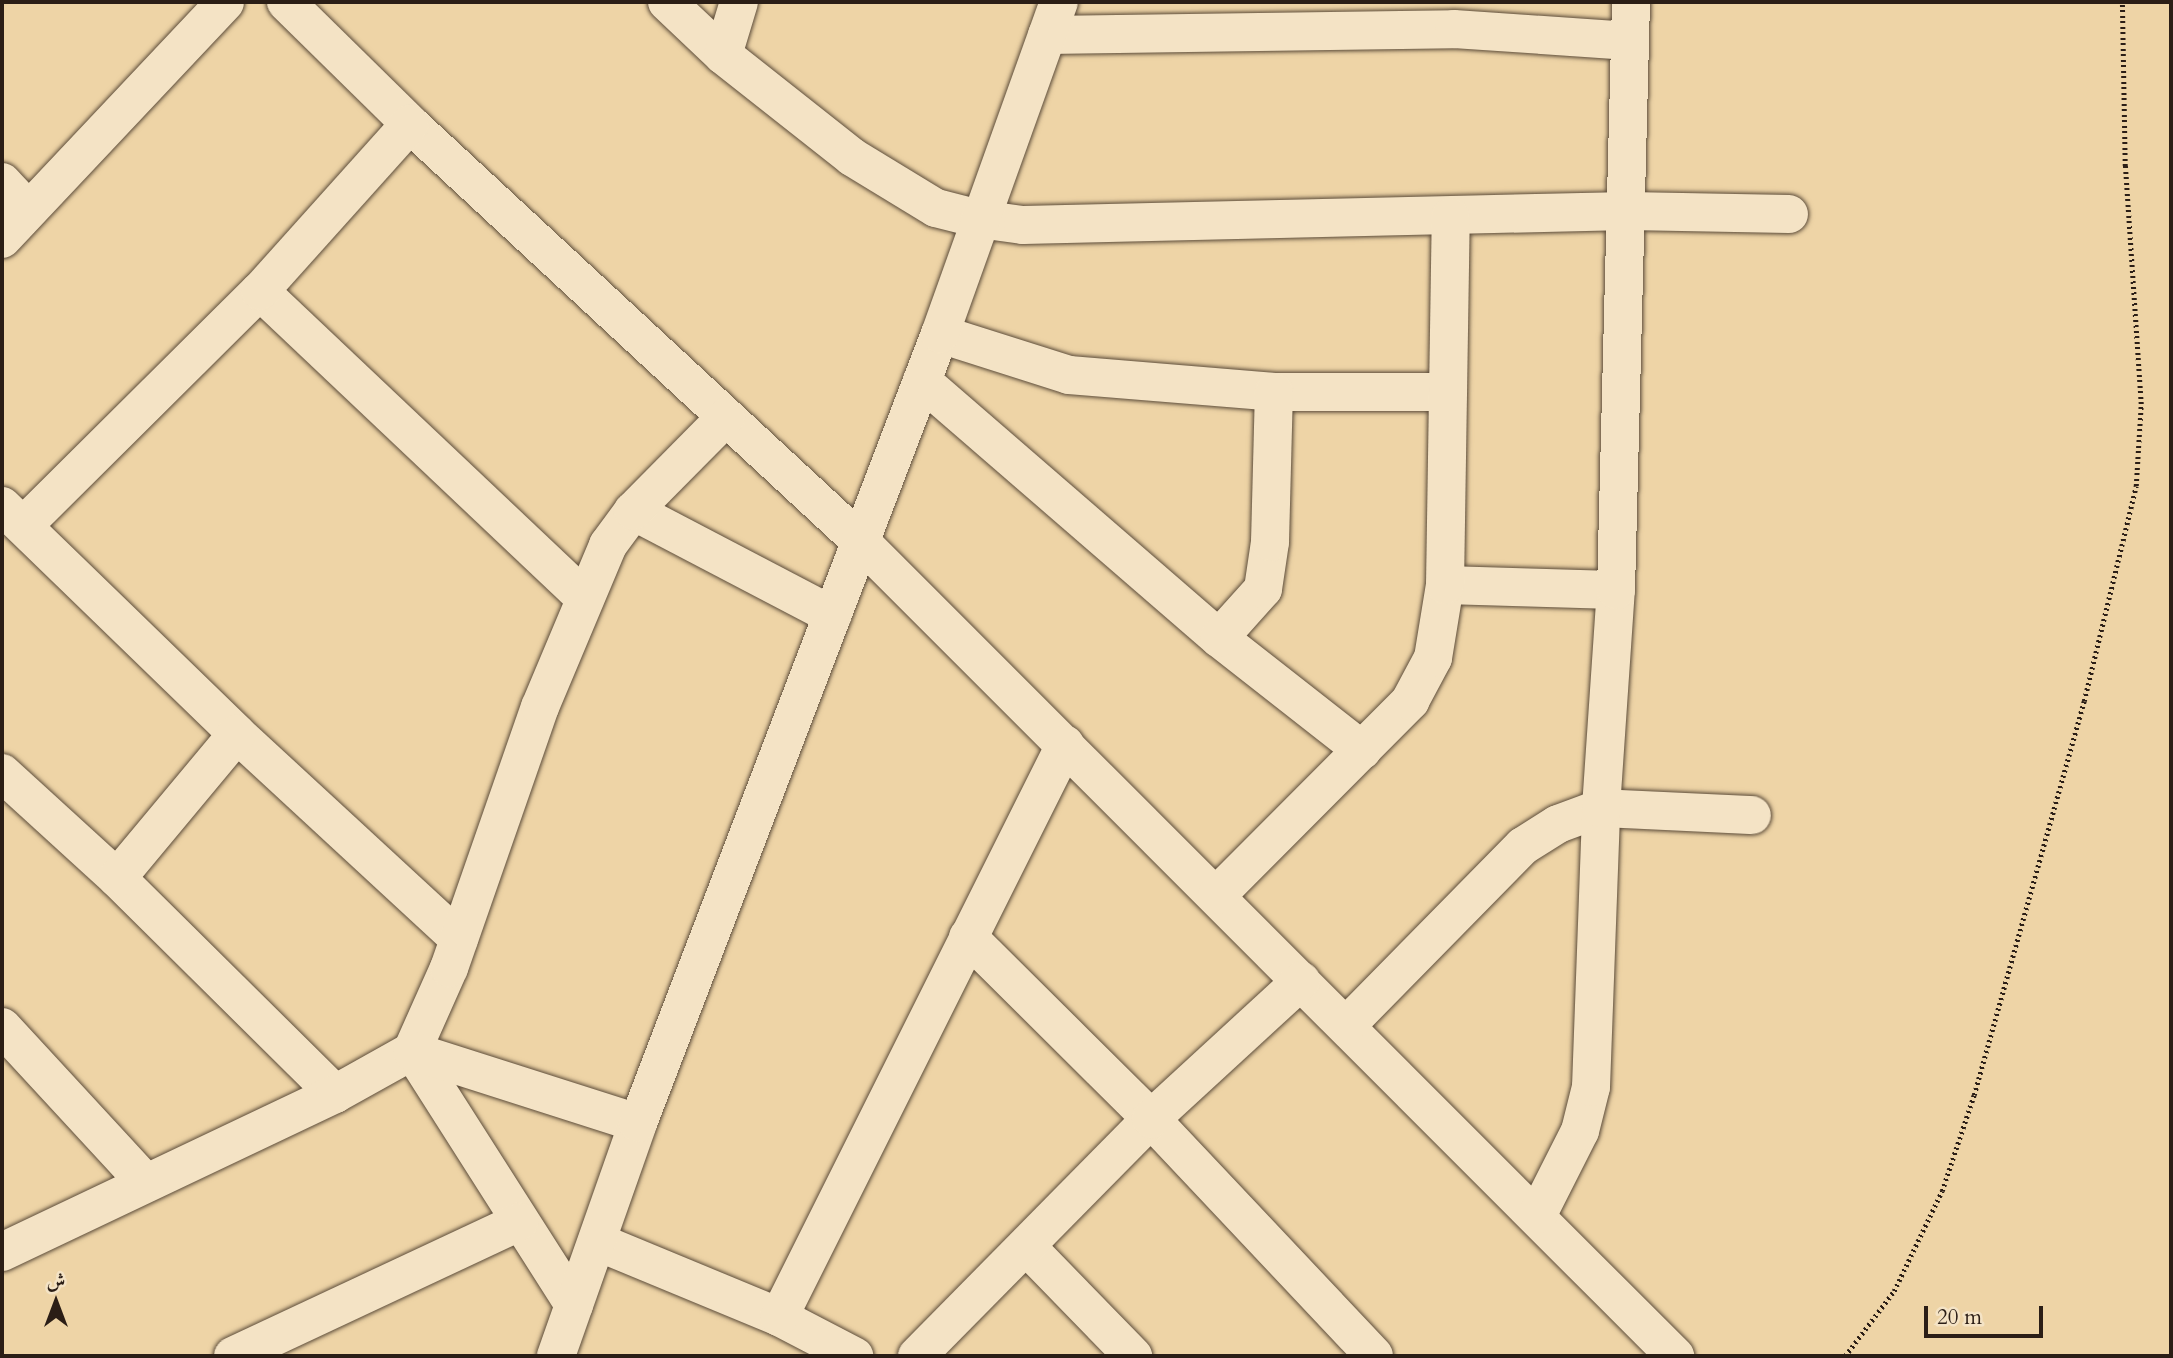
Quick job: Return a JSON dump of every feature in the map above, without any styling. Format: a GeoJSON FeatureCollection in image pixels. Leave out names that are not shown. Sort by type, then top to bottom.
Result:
{"type":"FeatureCollection","features":[{"type":"Feature","properties":{"kind":"street"},"geometry":{"type":"LineString","coordinates":[[2,239],[225,2]]}},
{"type":"Feature","properties":{"kind":"street"},"geometry":{"type":"LineString","coordinates":[[286,2],[410,124],[860,541],[1538,1214],[1653,1348]]}},
{"type":"Feature","properties":{"kind":"street"},"geometry":{"type":"LineString","coordinates":[[667,2],[723,55],[899,190],[936,208],[979,219],[1023,225],[1628,211],[1789,214]]}},
{"type":"Feature","properties":{"kind":"street"},"geometry":{"type":"LineString","coordinates":[[723,55],[739,2]]}},
{"type":"Feature","properties":{"kind":"street"},"geometry":{"type":"LineString","coordinates":[[1538,1214],[1580,1131],[1591,1087],[1601,808],[1616,590],[1628,211],[1631,2]]}},
{"type":"Feature","properties":{"kind":"street"},"geometry":{"type":"LineString","coordinates":[[556,1356],[638,1123],[940,334],[979,219],[1053,19],[1454,16],[1630,41]]}},
{"type":"Feature","properties":{"kind":"street"},"geometry":{"type":"LineString","coordinates":[[410,124],[260,291],[13,515],[237,734],[459,939]]}},
{"type":"Feature","properties":{"kind":"street"},"geometry":{"type":"LineString","coordinates":[[2,182],[28,210]]}},
{"type":"Feature","properties":{"kind":"street"},"geometry":{"type":"LineString","coordinates":[[1217,895],[1363,750],[1426,677],[1440,630],[1445,585],[1451,217]]}},
{"type":"Feature","properties":{"kind":"street"},"geometry":{"type":"LineString","coordinates":[[260,291],[585,598]]}},
{"type":"Feature","properties":{"kind":"street"},"geometry":{"type":"LineString","coordinates":[[940,334],[1030,366],[1069,374],[1274,392],[1447,392]]}},
{"type":"Feature","properties":{"kind":"street"},"geometry":{"type":"LineString","coordinates":[[922,381],[1219,638],[1363,750]]}},
{"type":"Feature","properties":{"kind":"street"},"geometry":{"type":"LineString","coordinates":[[1219,638],[1253,605],[1266,578],[1274,392]]}},
{"type":"Feature","properties":{"kind":"street"},"geometry":{"type":"LineString","coordinates":[[2,1252],[335,1094],[412,1051],[459,939],[540,707],[608,545],[633,511],[726,417]]}},
{"type":"Feature","properties":{"kind":"street"},"geometry":{"type":"LineString","coordinates":[[633,511],[832,615]]}},
{"type":"Feature","properties":{"kind":"street"},"geometry":{"type":"LineString","coordinates":[[1445,585],[1616,590]]}},
{"type":"Feature","properties":{"kind":"street"},"geometry":{"type":"LineString","coordinates":[[117,878],[237,734]]}},
{"type":"Feature","properties":{"kind":"street"},"geometry":{"type":"LineString","coordinates":[[779,1317],[1065,745]]}},
{"type":"Feature","properties":{"kind":"street"},"geometry":{"type":"LineString","coordinates":[[2,773],[117,878],[335,1094]]}},
{"type":"Feature","properties":{"kind":"street"},"geometry":{"type":"LineString","coordinates":[[1346,1026],[1523,846],[1558,824],[1601,808],[1752,815]]}},
{"type":"Feature","properties":{"kind":"street"},"geometry":{"type":"LineString","coordinates":[[968,937],[1151,1119],[1374,1356]]}},
{"type":"Feature","properties":{"kind":"street"},"geometry":{"type":"LineString","coordinates":[[917,1356],[1028,1248],[1151,1119],[1301,981]]}},
{"type":"Feature","properties":{"kind":"street"},"geometry":{"type":"LineString","coordinates":[[5,1035],[145,1182]]}},
{"type":"Feature","properties":{"kind":"street"},"geometry":{"type":"LineString","coordinates":[[412,1051],[638,1123]]}},
{"type":"Feature","properties":{"kind":"street"},"geometry":{"type":"LineString","coordinates":[[412,1051],[574,1305]]}},
{"type":"Feature","properties":{"kind":"street"},"geometry":{"type":"LineString","coordinates":[[233,1356],[519,1222]]}},
{"type":"Feature","properties":{"kind":"street"},"geometry":{"type":"LineString","coordinates":[[598,1242],[779,1317],[854,1356]]}},
{"type":"Feature","properties":{"kind":"street"},"geometry":{"type":"LineString","coordinates":[[1028,1248],[1133,1356]]}},
{"type":"Feature","properties":{"kind":"path"},"geometry":{"type":"LineString","coordinates":[[1845,1356],[1874,1321],[1909,1265],[1950,1167],[2084,701],[2136,486],[2141,404],[2125,166],[2122,2]]}}]}
